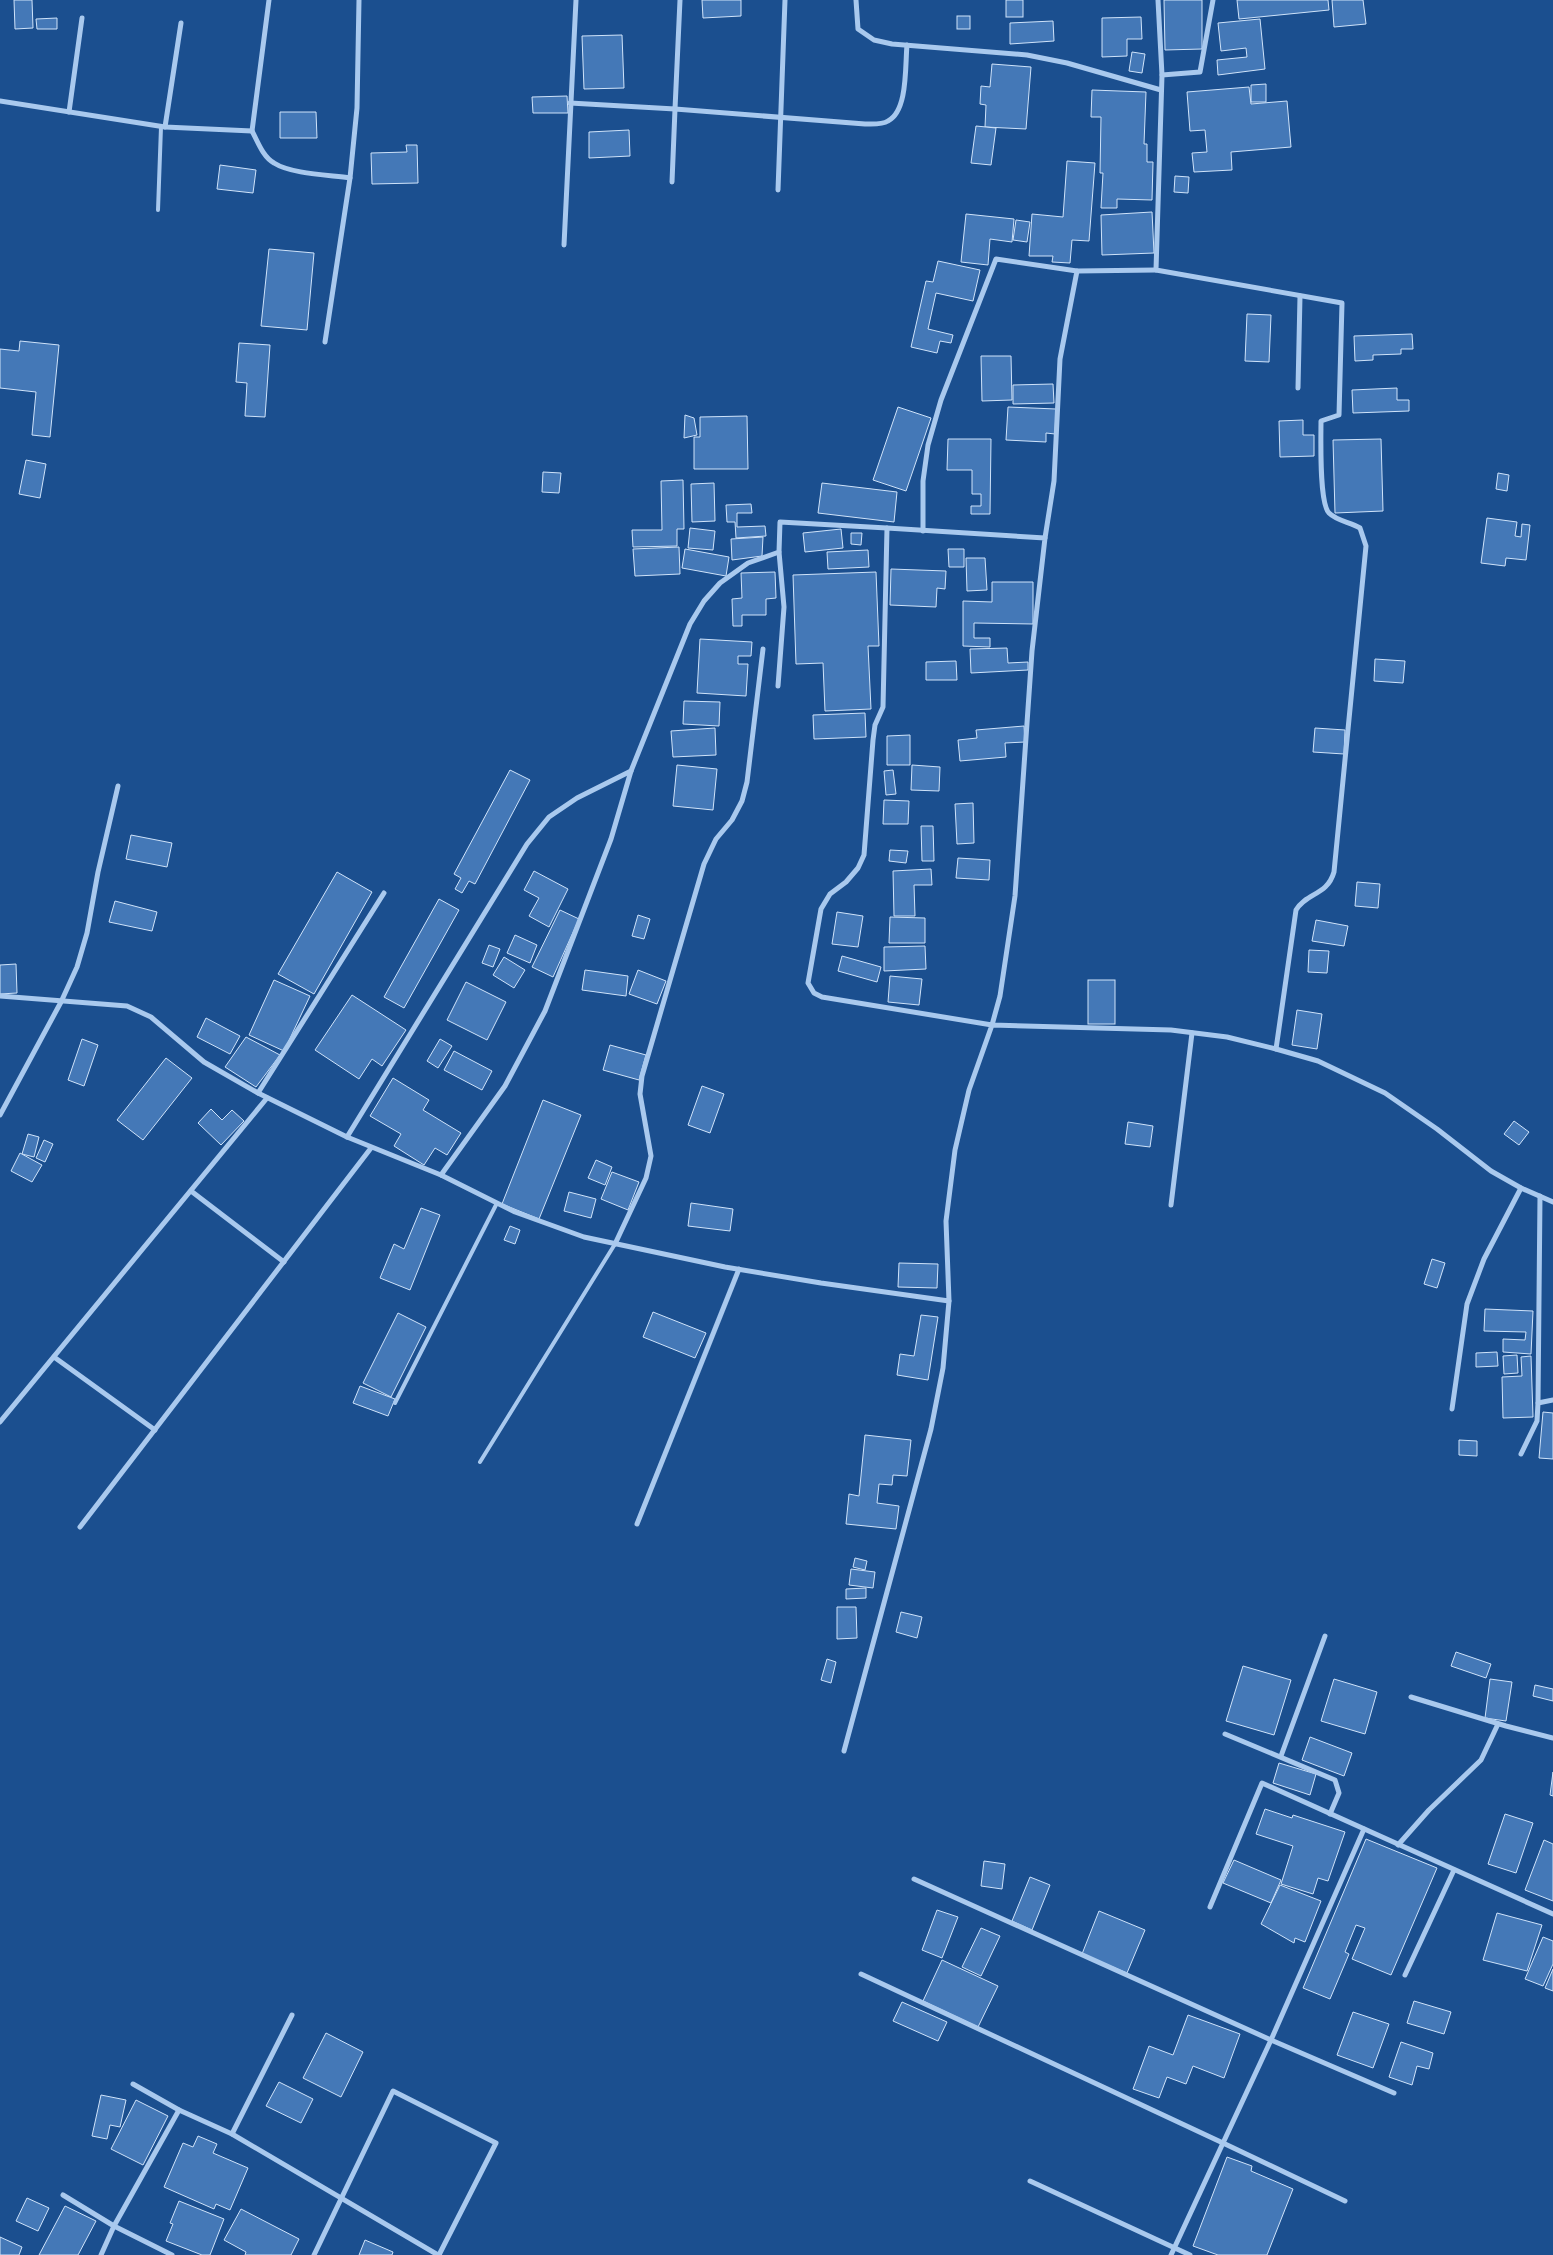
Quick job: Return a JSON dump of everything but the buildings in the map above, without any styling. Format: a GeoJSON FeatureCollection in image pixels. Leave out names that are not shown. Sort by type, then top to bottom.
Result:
{"type":"FeatureCollection","features":[{"type":"Feature","properties":{"kind":"street"},"geometry":{"type":"LineString","coordinates":[[269,0],[252,132],[261,150],[273,163],[292,169],[350,178]]}},
{"type":"Feature","properties":{"kind":"street"},"geometry":{"type":"LineString","coordinates":[[326,342],[350,178],[357,108],[359,0]]}},
{"type":"Feature","properties":{"kind":"street"},"geometry":{"type":"LineString","coordinates":[[564,245],[576,0]]}},
{"type":"Feature","properties":{"kind":"street"},"geometry":{"type":"LineString","coordinates":[[672,182],[680,0]]}},
{"type":"Feature","properties":{"kind":"street"},"geometry":{"type":"LineString","coordinates":[[778,190],[784,0]]}},
{"type":"Feature","properties":{"kind":"street"},"geometry":{"type":"LineString","coordinates":[[856,0],[858,29],[874,40],[907,45],[1027,55],[1067,63],[1161,90]]}},
{"type":"Feature","properties":{"kind":"street"},"geometry":{"type":"LineString","coordinates":[[1156,270],[1162,75],[1158,0]]}},
{"type":"Feature","properties":{"kind":"street"},"geometry":{"type":"LineString","coordinates":[[1162,75],[1200,72],[1213,0]]}},
{"type":"Feature","properties":{"kind":"street"},"geometry":{"type":"LineString","coordinates":[[69,112],[82,18]]}},
{"type":"Feature","properties":{"kind":"street"},"geometry":{"type":"LineString","coordinates":[[163,127],[180,23]]}},
{"type":"Feature","properties":{"kind":"street"},"geometry":{"type":"LineString","coordinates":[[570,103],[865,124],[886,122],[896,116],[902,104],[907,45]]}},
{"type":"Feature","properties":{"kind":"street"},"geometry":{"type":"LineString","coordinates":[[0,101],[163,127],[252,132]]}},
{"type":"Feature","properties":{"kind":"street"},"geometry":{"type":"LineString","coordinates":[[923,532],[922,481],[928,445],[941,400],[996,259],[1077,271],[1156,270],[1342,303],[1339,415],[1321,421],[1323,494],[1326,510],[1330,514],[1360,528],[1366,546],[1334,872],[1330,883],[1323,890],[1300,902],[1296,910],[1276,1049]]}},
{"type":"Feature","properties":{"kind":"street"},"geometry":{"type":"LineString","coordinates":[[844,1751],[931,1429],[943,1368],[949,1301],[946,1221],[955,1150],[969,1090],[1000,996],[1015,896],[1032,652],[1045,538],[1054,481],[1060,358],[1077,271]]}},
{"type":"Feature","properties":{"kind":"street"},"geometry":{"type":"LineString","coordinates":[[1298,388],[1300,296]]}},
{"type":"Feature","properties":{"kind":"street"},"geometry":{"type":"LineString","coordinates":[[778,686],[784,606],[779,552],[780,522],[1045,538]]}},
{"type":"Feature","properties":{"kind":"street"},"geometry":{"type":"LineString","coordinates":[[887,528],[883,707],[875,725],[873,740],[864,855],[858,868],[846,882],[830,894],[820,909],[808,983],[814,992],[822,997],[992,1025],[1164,1030],[1227,1038],[1276,1049],[1318,1061],[1385,1093],[1437,1129],[1491,1171],[1521,1188],[1553,1202]]}},
{"type":"Feature","properties":{"kind":"street"},"geometry":{"type":"LineString","coordinates":[[441,1175],[505,1086],[545,1011],[608,848],[631,771],[690,624],[704,601],[720,584],[748,563],[779,552]]}},
{"type":"Feature","properties":{"kind":"street"},"geometry":{"type":"LineString","coordinates":[[615,1244],[646,1178],[651,1156],[640,1094],[642,1076],[704,864],[716,839],[732,820],[742,801],[747,782],[763,649]]}},
{"type":"Feature","properties":{"kind":"street"},"geometry":{"type":"LineString","coordinates":[[347,1137],[527,844],[549,817],[577,798],[631,771]]}},
{"type":"Feature","properties":{"kind":"street"},"geometry":{"type":"LineString","coordinates":[[0,1115],[61,1002],[77,967],[87,933],[98,872],[118,786]]}},
{"type":"Feature","properties":{"kind":"street"},"geometry":{"type":"LineString","coordinates":[[258,1093],[384,893]]}},
{"type":"Feature","properties":{"kind":"street"},"geometry":{"type":"LineString","coordinates":[[0,996],[61,1002],[96,1002],[127,1006],[150,1017],[204,1062],[267,1098],[371,1148],[441,1175],[497,1203],[584,1237],[738,1269],[949,1301]]}},
{"type":"Feature","properties":{"kind":"street"},"geometry":{"type":"LineString","coordinates":[[1170,1205],[1192,1033]]}},
{"type":"Feature","properties":{"kind":"street"},"geometry":{"type":"LineString","coordinates":[[0,1422],[267,1098]]}},
{"type":"Feature","properties":{"kind":"street"},"geometry":{"type":"LineString","coordinates":[[80,1527],[371,1148]]}},
{"type":"Feature","properties":{"kind":"street"},"geometry":{"type":"LineString","coordinates":[[1452,1408],[1467,1304],[1484,1258],[1521,1188]]}},
{"type":"Feature","properties":{"kind":"street"},"geometry":{"type":"LineString","coordinates":[[191,1191],[284,1262]]}},
{"type":"Feature","properties":{"kind":"street"},"geometry":{"type":"LineString","coordinates":[[1521,1454],[1537,1421],[1540,1196]]}},
{"type":"Feature","properties":{"kind":"street"},"geometry":{"type":"LineString","coordinates":[[637,1524],[738,1269]]}},
{"type":"Feature","properties":{"kind":"street"},"geometry":{"type":"LineString","coordinates":[[54,1357],[155,1430]]}},
{"type":"Feature","properties":{"kind":"street"},"geometry":{"type":"LineString","coordinates":[[1538,1403],[1553,1400]]}},
{"type":"Feature","properties":{"kind":"street"},"geometry":{"type":"LineString","coordinates":[[1281,1756],[1325,1636]]}},
{"type":"Feature","properties":{"kind":"street"},"geometry":{"type":"LineString","coordinates":[[1411,1697],[1498,1724],[1553,1738]]}},
{"type":"Feature","properties":{"kind":"street"},"geometry":{"type":"LineString","coordinates":[[1398,1845],[1429,1810],[1481,1760],[1498,1724]]}},
{"type":"Feature","properties":{"kind":"street"},"geometry":{"type":"LineString","coordinates":[[1225,1734],[1335,1780],[1339,1794],[1330,1814]]}},
{"type":"Feature","properties":{"kind":"street"},"geometry":{"type":"LineString","coordinates":[[1210,1907],[1262,1783],[1553,1914]]}},
{"type":"Feature","properties":{"kind":"street"},"geometry":{"type":"LineString","coordinates":[[1171,2255],[1272,2040],[1364,1829]]}},
{"type":"Feature","properties":{"kind":"street"},"geometry":{"type":"LineString","coordinates":[[1404,1975],[1454,1870]]}},
{"type":"Feature","properties":{"kind":"street"},"geometry":{"type":"LineString","coordinates":[[914,1879],[1394,2093]]}},
{"type":"Feature","properties":{"kind":"street"},"geometry":{"type":"LineString","coordinates":[[861,1974],[1345,2202]]}},
{"type":"Feature","properties":{"kind":"street"},"geometry":{"type":"LineString","coordinates":[[232,2134],[292,2015]]}},
{"type":"Feature","properties":{"kind":"street"},"geometry":{"type":"LineString","coordinates":[[133,2084],[179,2110],[232,2134],[341,2200],[438,2255],[496,2143],[393,2092],[341,2200],[314,2255]]}},
{"type":"Feature","properties":{"kind":"street"},"geometry":{"type":"LineString","coordinates":[[101,2255],[114,2226],[179,2110]]}},
{"type":"Feature","properties":{"kind":"street"},"geometry":{"type":"LineString","coordinates":[[1030,2181],[1190,2255]]}},
{"type":"Feature","properties":{"kind":"street"},"geometry":{"type":"LineString","coordinates":[[64,2195],[114,2226],[172,2255]]}},
{"type":"Feature","properties":{"kind":"lane"},"geometry":{"type":"LineString","coordinates":[[158,210],[163,127]]}},
{"type":"Feature","properties":{"kind":"lane"},"geometry":{"type":"LineString","coordinates":[[395,1403],[497,1203]]}},
{"type":"Feature","properties":{"kind":"lane"},"geometry":{"type":"LineString","coordinates":[[480,1462],[615,1244]]}}]}
